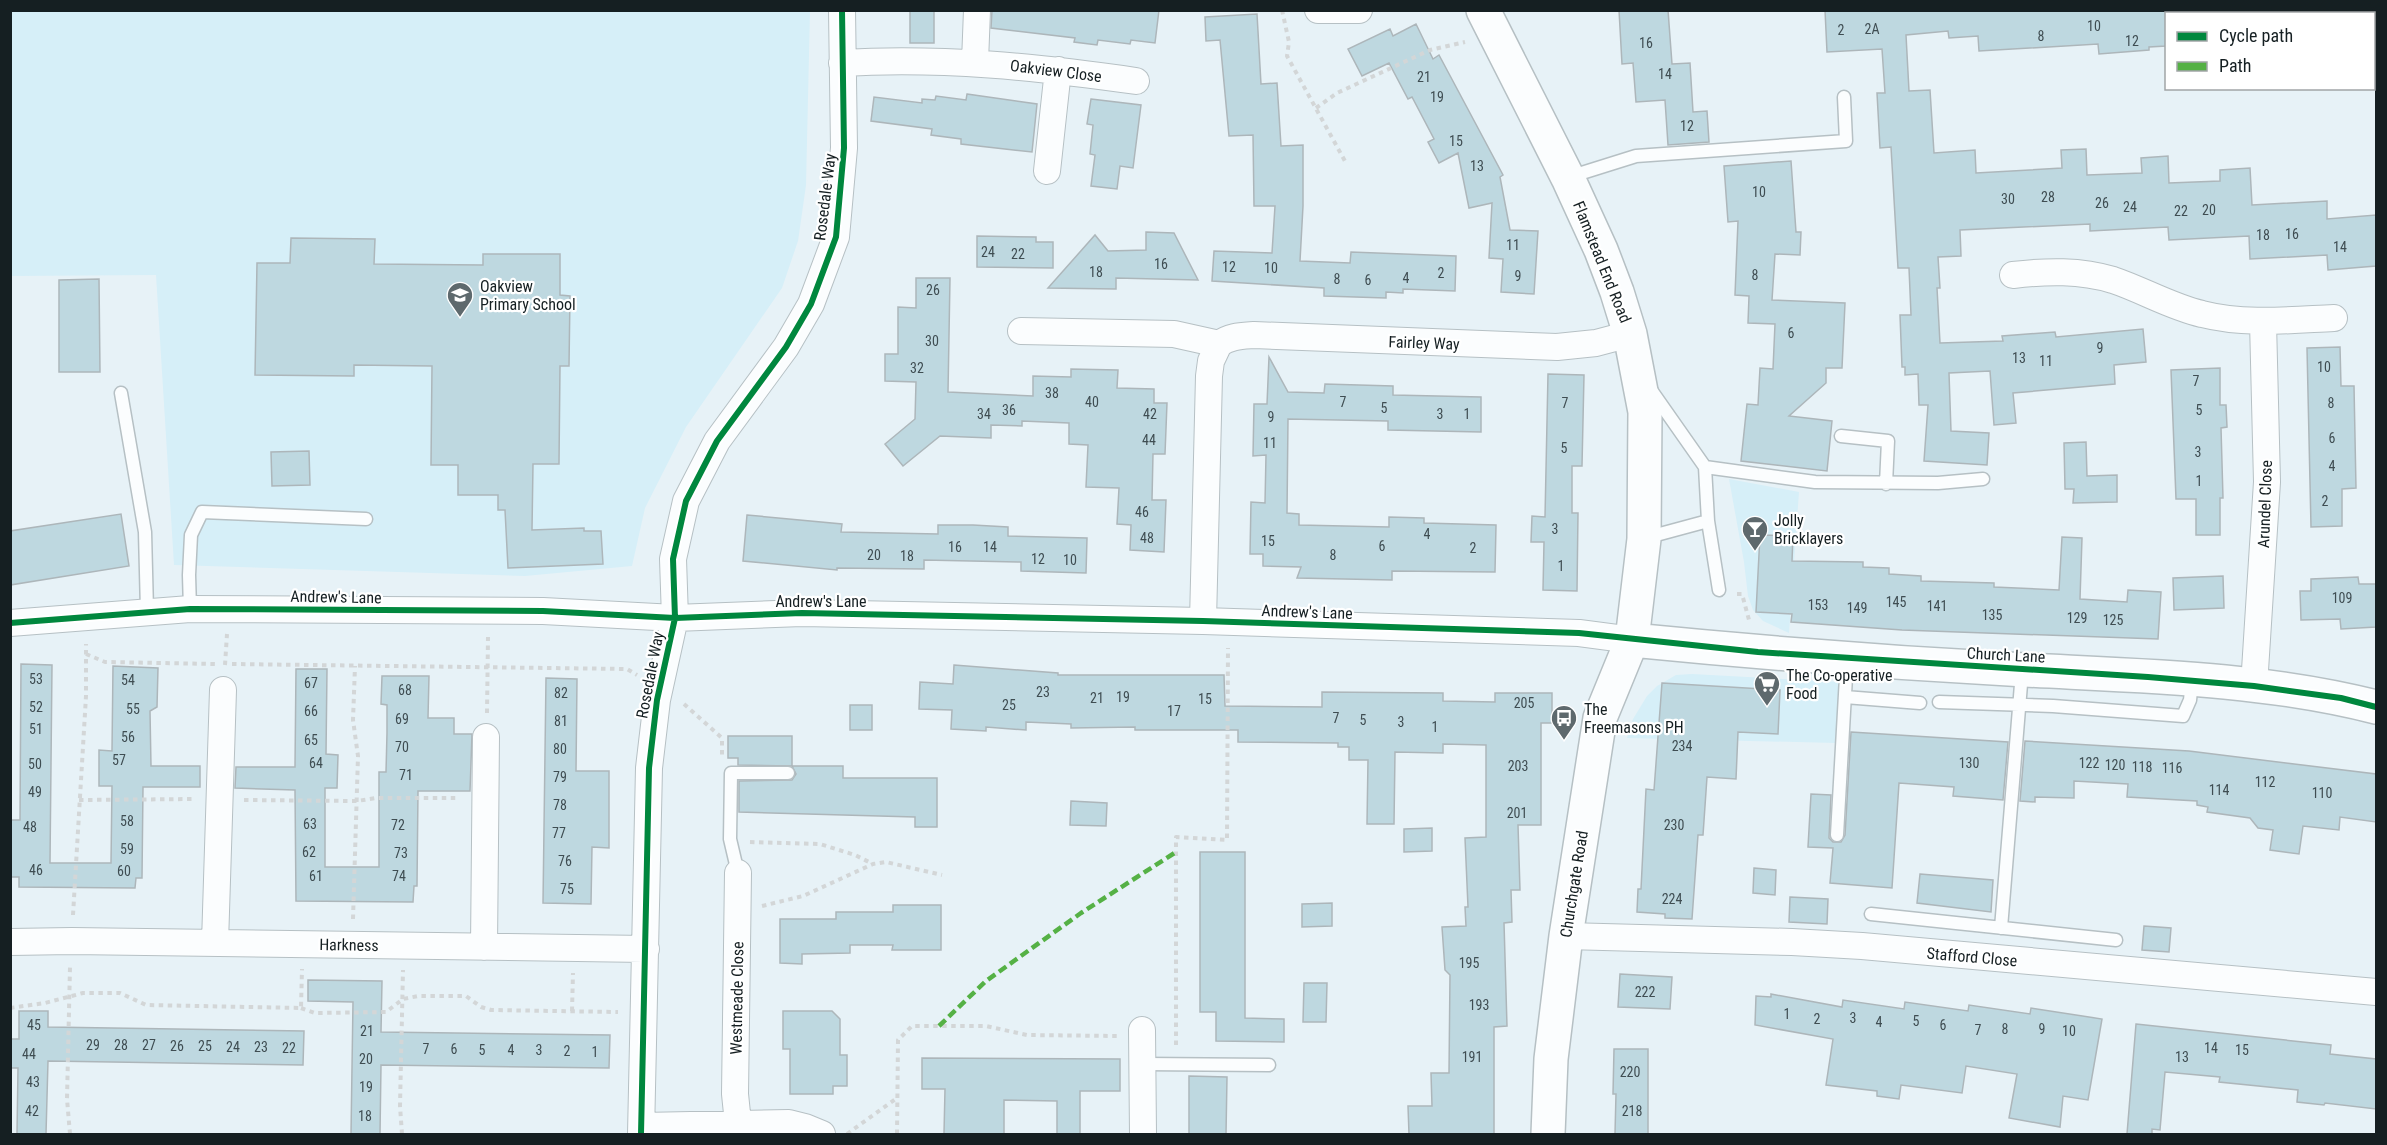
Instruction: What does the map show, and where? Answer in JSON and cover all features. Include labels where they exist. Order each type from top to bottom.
[{"type":"main road","name":"Flamstead End Road","points":[[1489,21],[1568,178],[1601,250],[1630,334],[1645,412],[1644,538],[1632,640]]},
{"type":"main road","name":"Church Lane","points":[[1632,640],[1847,659],[2192,680],[2341,698],[2376,707]]},
{"type":"main road","name":"Churchgate Road","points":[[1548,1134],[1551,1059],[1566,936],[1600,718],[1632,640]]},
{"type":"street","name":"Rosedale Way","points":[[641,1130],[649,768],[660,689],[675,618],[673,560],[686,501],[717,441],[786,347],[811,304],[836,237],[844,148],[842,10]]},
{"type":"street","points":[[975,62],[977,10]]},
{"type":"street","points":[[1318,10],[1359,10]]},
{"type":"street","name":"Oakview Close","points":[[842,63],[885,60],[975,62],[1136,81]]},
{"type":"street","points":[[1047,171],[1058,70]]},
{"type":"street","points":[[2013,275],[2046,271],[2090,275],[2112,280],[2203,315],[2263,322],[2334,318]]},
{"type":"street","name":"Arundel Close","points":[[2254,686],[2267,482],[2263,322]]},
{"type":"street","name":"Fairley Way","points":[[1021,331],[1174,334],[1219,344],[1237,336],[1254,335],[1557,347],[1596,343],[1630,334]]},
{"type":"street","points":[[1203,621],[1209,376],[1211,361],[1219,344]]},
{"type":"street","name":"Andrew's Lane","points":[[10,623],[190,609],[599,613],[675,618],[802,613],[1203,621],[1579,633],[1632,640]]},
{"type":"street","points":[[214,943],[223,690]]},
{"type":"street","points":[[484,947],[486,737]]},
{"type":"street","name":"Westmeade Close","points":[[738,873],[735,1094],[738,1124]]},
{"type":"street","name":"Stafford Close","points":[[1566,936],[1862,946],[2376,992]]},
{"type":"street","name":"Harkness","points":[[10,942],[646,949]]},
{"type":"street","points":[[1142,1033],[1143,1134]]},
{"type":"street","points":[[641,1130],[789,1123],[805,1126],[822,1134]]},
{"type":"lane","points":[[1568,178],[1636,156],[1846,141],[1844,97]]},
{"type":"lane","points":[[1637,369],[1705,467],[1708,521],[1719,590]]},
{"type":"lane","points":[[121,393],[145,532],[147,611]]},
{"type":"lane","points":[[1841,436],[1888,441],[1886,484]]},
{"type":"lane","points":[[1705,467],[1815,482],[1886,484],[1983,479]]},
{"type":"lane","points":[[190,609],[191,535],[202,512],[366,519]]},
{"type":"lane","points":[[1644,538],[1708,521]]},
{"type":"lane","points":[[1837,835],[1847,659]]},
{"type":"lane","points":[[2001,928],[2022,670]]},
{"type":"lane","points":[[1939,702],[2054,706],[2183,716],[2190,700],[2192,680]]},
{"type":"lane","points":[[1845,697],[1920,703]]},
{"type":"lane","points":[[738,873],[730,839],[731,773],[788,773]]},
{"type":"lane","points":[[1871,914],[2116,940]]},
{"type":"lane","points":[[1143,1064],[1269,1065]]},
{"type":"path","points":[[1282,10],[1288,42],[1287,56],[1346,163]]},
{"type":"path","points":[[1316,108],[1337,93],[1430,50],[1454,46],[1489,21]]},
{"type":"path","points":[[1719,590],[1742,594],[1758,652]]},
{"type":"path","points":[[223,690],[229,609]]},
{"type":"path","points":[[486,737],[489,612]]},
{"type":"path","points":[[70,1134],[67,1099],[69,997],[86,696],[86,618]]},
{"type":"path","points":[[1176,1064],[1176,837],[1227,840],[1228,623]]},
{"type":"path","points":[[86,654],[105,662],[627,669],[660,689]]},
{"type":"path","points":[[353,945],[358,756],[353,720],[355,666]]},
{"type":"path","points":[[79,800],[357,801],[376,798],[485,797]]},
{"type":"path","points":[[738,910],[787,902],[873,864],[886,862],[942,875]]},
{"type":"path","points":[[301,1008],[303,944]]},
{"type":"path","points":[[402,1134],[400,1106],[403,946]]},
{"type":"path","points":[[572,1011],[573,948]]},
{"type":"path","points":[[10,1008],[25,1007],[83,993],[120,993],[146,1005],[301,1008],[315,1013],[386,1012],[403,999],[418,996],[466,996],[481,1007],[491,1010],[644,1012]]},
{"type":"path","points":[[897,1134],[898,1040],[912,1026],[986,1026],[1027,1035],[1142,1033]]},
{"type":"path","points":[[847,1134],[897,1098]]},
{"type":"shaded area","name":"Oakview Primary School","points":[[10,11],[810,11],[806,185],[798,241],[782,288],[686,427],[645,508],[632,566],[525,576],[174,565],[156,275],[11,276]]},
{"type":"shaded area","points":[[1729,479],[1799,492],[1789,633],[1763,621],[1753,610],[1748,596]]},
{"type":"shaded area","points":[[1676,675],[1840,682],[1836,743],[1627,738],[1633,719],[1647,696],[1657,686]]},
{"type":"building","points":[[910,10],[934,10],[934,43],[910,43]]},
{"type":"building","points":[[992,10],[1159,10],[1155,43],[1131,40],[1130,44],[1098,40],[1097,45],[1074,42],[1075,38],[991,28]]},
{"type":"building","points":[[1619,10],[1668,10],[1672,64],[1690,63],[1693,112],[1707,111],[1709,142],[1668,145],[1665,100],[1636,102],[1633,63],[1622,64]]},
{"type":"building","points":[[1825,10],[2166,10],[2165,46],[2149,47],[2149,50],[2099,54],[2098,44],[1979,51],[1978,36],[1949,38],[1948,31],[1906,35],[1909,91],[1930,90],[1934,153],[1975,150],[1976,173],[2062,168],[2061,150],[2086,149],[2087,175],[2142,173],[2141,158],[2168,156],[2169,183],[2220,181],[2220,170],[2250,168],[2252,205],[2327,201],[2327,219],[2376,215],[2376,266],[2328,270],[2327,255],[2250,259],[2249,236],[2169,240],[2168,227],[2090,231],[2090,224],[1960,230],[1961,256],[1938,257],[1940,343],[2003,341],[2002,336],[2055,332],[2056,337],[2143,329],[2146,362],[2114,365],[2115,384],[2013,393],[2016,423],[1994,425],[1990,371],[1949,373],[1951,431],[1989,433],[1987,465],[1924,461],[1928,405],[1919,405],[1918,374],[1905,375],[1905,367],[1902,367],[1900,315],[1911,315],[1909,268],[1898,268],[1891,147],[1880,148],[1877,93],[1885,93],[1882,49],[1827,52]]},
{"type":"building","points":[[1257,14],[1261,84],[1277,83],[1281,146],[1303,145],[1300,261],[1350,263],[1351,252],[1456,256],[1455,291],[1403,289],[1403,293],[1386,292],[1386,298],[1324,296],[1324,288],[1212,281],[1214,251],[1272,253],[1275,206],[1254,206],[1253,135],[1229,136],[1220,40],[1206,41],[1205,17]]},
{"type":"building","points":[[1416,24],[1433,59],[1439,55],[1503,175],[1500,177],[1510,230],[1538,231],[1534,294],[1501,292],[1503,259],[1489,258],[1492,203],[1469,208],[1458,153],[1439,163],[1428,142],[1434,139],[1412,97],[1408,99],[1389,63],[1362,76],[1348,49],[1390,29],[1393,36]]},
{"type":"building","points":[[967,94],[1037,104],[1032,152],[961,144],[961,139],[931,135],[932,129],[871,121],[874,97],[922,103],[922,99],[935,100],[936,96],[966,100]]},
{"type":"building","points":[[1091,99],[1141,105],[1133,168],[1120,166],[1117,189],[1091,186],[1095,155],[1090,154],[1093,125],[1087,124]]},
{"type":"building","points":[[1791,161],[1796,232],[1801,232],[1800,255],[1775,254],[1772,300],[1845,303],[1842,368],[1826,368],[1826,383],[1789,416],[1832,421],[1827,471],[1741,461],[1747,404],[1758,405],[1760,368],[1773,369],[1775,324],[1748,323],[1749,296],[1735,295],[1738,221],[1728,222],[1724,166]]},
{"type":"building","points":[[1146,232],[1174,233],[1198,280],[1116,278],[1116,289],[1048,288],[1095,235],[1108,251],[1146,250]]},
{"type":"building","points":[[977,236],[1036,237],[1036,242],[1053,242],[1053,268],[977,267]]},
{"type":"building","points":[[291,238],[375,239],[374,264],[483,265],[483,254],[560,254],[560,295],[570,296],[569,366],[560,366],[559,464],[533,464],[532,530],[584,528],[584,531],[601,531],[603,564],[508,568],[505,510],[498,510],[498,495],[458,495],[458,465],[431,465],[432,366],[354,365],[354,376],[255,375],[257,263],[290,263]]},
{"type":"building","points":[[916,278],[950,278],[948,392],[1033,396],[1033,376],[1071,377],[1071,369],[1118,370],[1117,388],[1154,389],[1154,403],[1167,403],[1165,454],[1153,454],[1152,500],[1166,500],[1164,552],[1130,550],[1131,525],[1117,524],[1119,488],[1086,487],[1088,445],[1069,444],[1069,423],[1022,421],[1022,426],[991,425],[991,438],[940,436],[903,466],[885,444],[915,419],[916,382],[885,381],[885,354],[898,354],[898,307],[916,308]]},
{"type":"building","points":[[99,279],[100,372],[59,372],[59,280]]},
{"type":"building","points":[[2340,347],[2341,386],[2354,386],[2356,488],[2342,489],[2342,526],[2311,527],[2307,348]]},
{"type":"building","points":[[1269,357],[1288,392],[1324,393],[1325,384],[1393,386],[1393,395],[1481,397],[1481,432],[1388,430],[1388,421],[1288,419],[1287,513],[1299,514],[1299,525],[1389,527],[1389,517],[1424,518],[1424,523],[1496,525],[1495,572],[1392,571],[1392,580],[1297,578],[1301,567],[1263,566],[1263,554],[1250,554],[1251,502],[1265,503],[1266,455],[1253,456],[1254,404],[1267,404]]},
{"type":"building","points":[[2220,368],[2220,405],[2226,405],[2227,427],[2221,428],[2223,498],[2220,498],[2220,535],[2196,535],[2196,499],[2176,499],[2171,370]]},
{"type":"building","points":[[1548,374],[1584,375],[1582,466],[1572,466],[1572,513],[1578,513],[1577,591],[1543,590],[1544,542],[1531,542],[1532,516],[1545,517]]},
{"type":"building","points":[[2086,442],[2087,476],[2117,475],[2117,502],[2073,503],[2074,489],[2065,489],[2064,443]]},
{"type":"building","points":[[309,451],[310,485],[272,486],[271,452]]},
{"type":"building","points":[[121,514],[129,566],[10,585],[10,531]]},
{"type":"building","points":[[747,515],[842,524],[841,532],[938,534],[938,525],[973,525],[1008,527],[1008,536],[1087,538],[1086,573],[1021,571],[1021,562],[924,560],[924,569],[837,568],[837,570],[743,561]]},
{"type":"building","points":[[1760,535],[1793,536],[1792,561],[1863,562],[1863,567],[1889,568],[1889,574],[1921,576],[1921,581],[1994,583],[1994,587],[2059,590],[2062,537],[2082,538],[2080,599],[2127,602],[2128,590],[2161,592],[2158,639],[1902,630],[1791,622],[1792,614],[1756,612]]},
{"type":"building","points":[[2223,576],[2224,608],[2174,610],[2173,578]]},
{"type":"building","points":[[2358,577],[2359,584],[2376,584],[2376,627],[2341,629],[2340,619],[2301,620],[2300,591],[2311,591],[2311,579]]},
{"type":"building","points":[[21,664],[52,665],[50,863],[111,863],[112,786],[99,786],[99,750],[112,751],[113,666],[158,668],[157,707],[150,711],[151,766],[200,766],[200,787],[143,787],[142,878],[136,878],[135,888],[19,887],[19,877],[10,877],[10,820],[20,820]]},
{"type":"building","points":[[954,665],[1058,673],[1058,675],[1224,675],[1225,706],[1322,707],[1322,692],[1443,693],[1443,701],[1495,702],[1495,693],[1552,693],[1552,723],[1541,723],[1541,825],[1518,825],[1520,890],[1511,890],[1512,922],[1504,923],[1507,1026],[1494,1027],[1494,1134],[1409,1134],[1408,1106],[1432,1106],[1431,1073],[1449,1073],[1450,975],[1445,970],[1442,927],[1466,926],[1465,907],[1468,907],[1465,838],[1486,837],[1486,745],[1443,744],[1443,753],[1395,752],[1394,824],[1367,824],[1368,760],[1349,760],[1349,747],[1338,747],[1338,743],[1238,742],[1238,730],[1071,728],[1071,724],[1026,722],[1026,730],[986,727],[986,731],[951,729],[952,710],[919,709],[920,682],[953,684]]},
{"type":"building","points":[[296,669],[327,669],[326,754],[338,755],[337,788],[325,788],[325,867],[379,867],[379,772],[386,772],[387,733],[387,705],[381,704],[382,676],[429,676],[428,718],[454,718],[454,734],[472,734],[470,791],[418,791],[417,886],[414,886],[413,902],[296,901],[295,790],[235,788],[236,767],[295,767]]},
{"type":"building","points":[[546,678],[577,679],[576,771],[609,771],[609,848],[592,847],[591,904],[543,903]]},
{"type":"building","points":[[1662,683],[1780,690],[1778,734],[1738,732],[1736,779],[1707,777],[1703,835],[1698,835],[1692,919],[1665,918],[1665,914],[1637,912],[1638,889],[1641,889],[1646,789],[1654,790]]},
{"type":"building","points":[[850,705],[872,705],[872,730],[850,730]]},
{"type":"building","points":[[1851,732],[2008,742],[2003,800],[1953,796],[1954,787],[1899,783],[1892,888],[1830,883],[1833,848],[1808,847],[1811,794],[1831,795],[1829,838],[1833,842],[1841,842],[1845,835]]},
{"type":"building","points":[[728,736],[792,736],[792,766],[738,765],[738,758],[728,758]]},
{"type":"building","points":[[2025,741],[2189,751],[2376,774],[2376,822],[2340,817],[2339,830],[2303,826],[2299,854],[2270,850],[2273,830],[2258,828],[2250,818],[2207,812],[2208,807],[2197,805],[2197,801],[2127,797],[2128,784],[2074,781],[2074,798],[2035,797],[2035,802],[2020,801]]},
{"type":"building","points":[[792,766],[843,766],[843,778],[937,778],[937,827],[915,827],[915,817],[739,812],[739,781],[792,780],[796,774]]},
{"type":"building","points":[[1071,801],[1107,803],[1106,826],[1070,825]]},
{"type":"building","points":[[1432,828],[1432,851],[1404,852],[1404,829]]},
{"type":"building","points":[[1200,852],[1245,852],[1245,1018],[1284,1019],[1284,1042],[1216,1041],[1216,1012],[1200,1012]]},
{"type":"building","points":[[1754,868],[1776,870],[1775,895],[1753,893]]},
{"type":"building","points":[[1920,874],[1993,880],[1991,912],[1917,903]]},
{"type":"building","points":[[1790,897],[1828,899],[1827,924],[1789,922]]},
{"type":"building","points":[[1332,903],[1332,926],[1302,927],[1302,904]]},
{"type":"building","points":[[893,905],[941,905],[941,950],[892,950],[893,945],[850,945],[850,953],[802,954],[802,964],[780,963],[780,919],[836,919],[836,912],[893,912]]},
{"type":"building","points":[[2144,926],[2171,928],[2169,952],[2142,950]]},
{"type":"building","points":[[1620,974],[1672,977],[1670,1009],[1618,1007]]},
{"type":"building","points":[[308,980],[382,981],[381,1032],[610,1035],[609,1068],[381,1065],[380,1134],[351,1134],[353,1002],[308,1001]]},
{"type":"building","points":[[1304,983],[1327,983],[1326,1022],[1303,1022]]},
{"type":"building","points":[[1771,994],[1842,1007],[1843,1000],[1904,1009],[1905,1002],[1968,1011],[1969,1005],[2030,1014],[2031,1008],[2102,1019],[2088,1100],[2063,1096],[2060,1127],[2009,1118],[2017,1074],[1966,1066],[1962,1093],[1901,1085],[1899,1099],[1877,1096],[1877,1091],[1826,1085],[1833,1039],[1755,1025],[1756,996],[1771,997]]},
{"type":"building","points":[[19,1011],[48,1011],[48,1027],[304,1031],[303,1065],[48,1061],[46,1134],[17,1134],[18,1068],[10,1068],[10,1039],[19,1039]]},
{"type":"building","points":[[783,1011],[832,1011],[840,1019],[840,1055],[847,1055],[847,1086],[833,1086],[833,1094],[790,1094],[790,1049],[783,1049]]},
{"type":"building","points":[[2136,1024],[2331,1045],[2330,1054],[2376,1059],[2376,1109],[2297,1102],[2298,1090],[2219,1082],[2220,1077],[2165,1072],[2160,1130],[2152,1129],[2152,1134],[2127,1134]]},
{"type":"building","points":[[1614,1049],[1648,1049],[1648,1134],[1615,1134]]},
{"type":"building","points":[[922,1058],[1120,1059],[1120,1091],[1080,1091],[1080,1134],[1057,1134],[1057,1101],[1004,1100],[1004,1134],[944,1134],[945,1089],[922,1089]]},
{"type":"building","points":[[1189,1076],[1227,1077],[1226,1134],[1189,1134]]},
{"type":"marked path","points":[[939,1026],[986,981],[1081,913],[1176,852]]},
{"type":"cycle path","points":[[641,1134],[649,768],[657,700],[675,618],[673,559],[686,501],[717,441],[786,347],[811,304],[836,237],[844,148],[842,10]]},
{"type":"cycle path","points":[[10,623],[190,609],[543,611],[675,618],[802,613],[1203,621],[1579,633],[1758,652],[2254,686],[2341,698],[2376,707]]},
{"type":"place","name":"Oakview Primary School","points":[[460,318]]},
{"type":"place","name":"Jolly Bricklayers","points":[[1755,552]]},
{"type":"place","name":"The Co-operative Food","points":[[1767,707]]},
{"type":"place","name":"The Freemasons PH","points":[[1564,741]]}]
